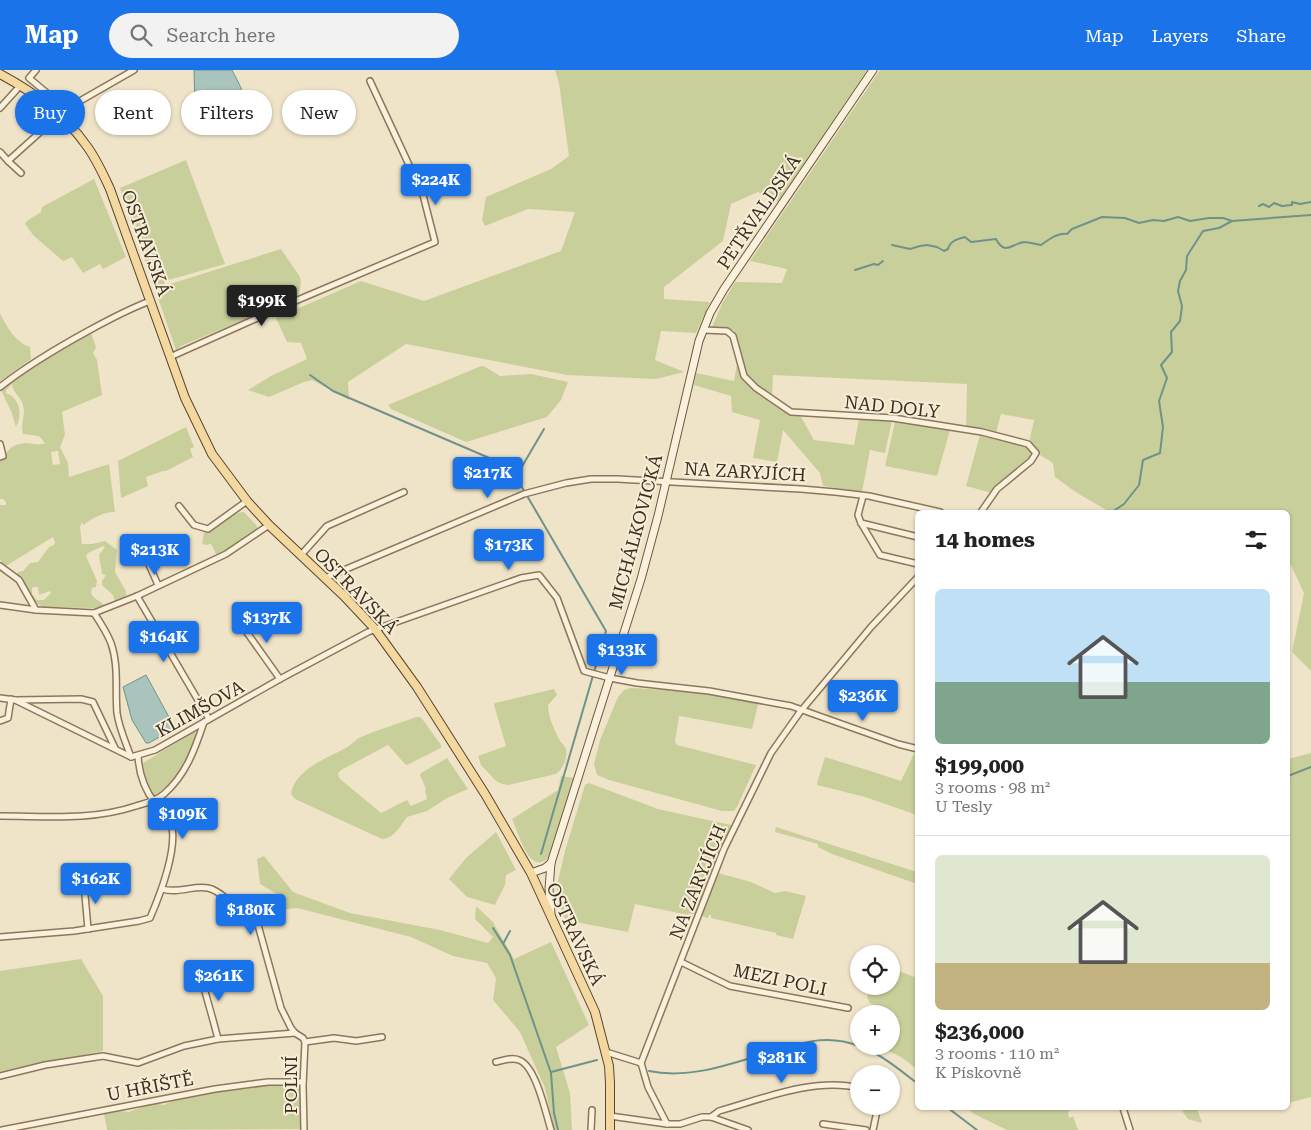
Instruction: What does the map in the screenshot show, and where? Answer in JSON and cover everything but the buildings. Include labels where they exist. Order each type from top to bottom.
[{"type":"main road","name":"OSTRAVSKÁ","points":[[0,74],[25,90]]},
{"type":"main road","name":"OSTRAVSKÁ","points":[[78,135],[86,145],[110,189],[185,398],[202,435],[224,472],[269,525],[375,629],[417,687],[485,794],[533,877],[595,1012],[606,1052],[610,1083],[610,1130]]},
{"type":"street","points":[[36,70],[29,78],[43,90]]},
{"type":"street","points":[[85,98],[134,70]]},
{"type":"street","name":"PETŘVALDSKÁ","points":[[689,380],[703,330],[710,313],[724,289],[873,70]]},
{"type":"street","points":[[170,357],[435,242],[423,195],[370,81]]},
{"type":"street","points":[[0,108],[20,86]]},
{"type":"street","points":[[8,161],[37,135]]},
{"type":"street","points":[[0,152],[21,174]]},
{"type":"street","points":[[0,387],[32,362],[98,325],[150,301]]},
{"type":"street","name":"NAD DOLY","points":[[703,330],[727,332],[733,336],[744,376],[756,388],[791,412],[893,418],[982,432],[1028,444],[1036,453],[1031,461],[997,489],[982,510]]},
{"type":"street","name":"MICHÁLKOVICKÁ","points":[[552,917],[549,896],[551,863],[641,579],[689,380]]},
{"type":"street","points":[[0,444],[3,456],[0,457]]},
{"type":"street","name":"NA ZARYJÍCH","points":[[325,578],[524,494],[555,485],[591,479],[801,488],[862,496],[930,510]]},
{"type":"street","points":[[301,555],[327,526],[404,492]]},
{"type":"street","points":[[862,496],[858,515],[880,555],[915,563]]},
{"type":"street","points":[[179,506],[194,525],[208,529],[247,501]]},
{"type":"street","points":[[861,523],[915,536]]},
{"type":"street","points":[[0,606],[94,613],[137,596],[226,554],[269,525]]},
{"type":"street","points":[[140,544],[158,585]]},
{"type":"street","points":[[0,566],[24,586],[36,610]]},
{"type":"street","name":"KLIMŠOVA","points":[[131,757],[155,750],[280,679],[375,629],[521,578],[539,575],[557,598],[584,671],[610,678]]},
{"type":"street","name":"NA ZARYJÍCH","points":[[641,1063],[724,848],[771,753],[803,710],[871,627],[915,580]]},
{"type":"street","points":[[0,816],[84,817],[124,810],[154,801],[164,794],[184,772],[207,720],[137,596]]},
{"type":"street","points":[[94,613],[110,641],[114,653],[117,682],[117,713],[131,757]]},
{"type":"street","points":[[238,620],[280,679]]},
{"type":"street","points":[[610,678],[743,696],[803,710],[915,748]]},
{"type":"street","points":[[0,698],[13,700],[81,699],[93,702],[115,748]]},
{"type":"street","points":[[13,700],[131,757]]},
{"type":"street","points":[[0,722],[8,718],[13,700]]},
{"type":"street","points":[[0,937],[74,931],[150,918],[162,889],[174,839],[170,820],[154,801],[144,784],[139,769],[138,756]]},
{"type":"street","points":[[533,877],[551,863]]},
{"type":"street","points":[[533,877],[541,880],[550,876]]},
{"type":"street","points":[[84,884],[88,929]]},
{"type":"street","name":"POLNÍ","points":[[162,889],[172,892],[207,887],[240,909],[248,910],[255,914],[281,1008],[294,1033],[300,1035],[305,1042],[303,1082],[304,1130]]},
{"type":"street","name":"MEZI POLI","points":[[681,962],[730,986],[848,1008]]},
{"type":"street","points":[[199,969],[218,1039]]},
{"type":"street","name":"U HŘIŠTĚ","points":[[0,1076],[103,1056],[138,1062],[184,1046],[218,1039],[294,1033]]},
{"type":"street","points":[[305,1042],[334,1038],[356,1041],[382,1037]]},
{"type":"street","points":[[606,1052],[641,1063],[648,1087],[667,1124]]},
{"type":"street","points":[[496,1062],[512,1058],[521,1060],[530,1068],[540,1092],[551,1130]]},
{"type":"street","name":"U HŘIŠTĚ","points":[[1,1130],[215,1089],[268,1082],[303,1082]]},
{"type":"street","points":[[711,1117],[719,1112],[808,1087],[842,1084],[850,1086]]},
{"type":"street","points":[[591,1130],[592,1110]]},
{"type":"street","points":[[1124,1110],[1130,1130]]},
{"type":"street","points":[[873,1130],[878,1115]]},
{"type":"street","points":[[610,1116],[667,1124],[680,1124],[702,1117],[711,1117],[748,1130]]},
{"type":"street","points":[[823,1124],[866,1130]]},
{"type":"green space","points":[[555,70],[867,70],[778,202],[758,192],[731,204],[723,241],[664,287],[664,299],[710,302],[696,333],[661,331],[655,360],[684,372],[656,379],[567,375],[406,344],[348,382],[349,400],[312,380],[269,397],[248,390],[271,376],[307,359],[301,343],[287,342],[276,318],[361,281],[424,301],[561,251],[575,212],[528,209],[485,226],[482,220],[486,197],[551,169],[569,156],[559,83]]},
{"type":"green space","points":[[880,70],[1311,70],[1311,671],[1292,652],[1304,593],[1290,563],[1290,510],[1107,510],[1077,493],[1055,477],[1053,463],[1040,455],[1029,443],[1034,420],[1001,414],[996,433],[966,427],[967,384],[773,375],[772,397],[749,378],[741,361],[734,330],[712,327],[722,304],[735,282],[782,283],[787,269],[750,261]]},
{"type":"green space","points":[[186,160],[225,264],[165,281],[164,286],[281,249],[300,277],[301,285],[296,298],[181,346],[176,350],[120,188]]},
{"type":"green space","points":[[94,179],[126,257],[103,269],[100,264],[83,273],[72,257],[63,261],[34,236],[25,224],[41,212],[42,207]]},
{"type":"green space","points":[[0,313],[16,338],[30,347],[31,359],[0,381]]},
{"type":"green space","points":[[91,333],[96,347],[93,353],[97,360],[102,395],[62,412],[65,435],[60,447],[68,463],[69,477],[109,464],[115,512],[98,516],[83,525],[82,522],[80,527],[82,544],[105,541],[117,550],[115,572],[126,591],[126,596],[115,602],[113,595],[102,585],[106,575],[102,574],[99,555],[105,547],[103,546],[88,553],[86,556],[97,581],[96,587],[92,588],[91,593],[105,606],[95,608],[44,607],[39,605],[16,576],[18,572],[23,571],[30,563],[38,562],[49,547],[54,545],[53,537],[6,566],[3,565],[0,559],[0,505],[6,505],[6,502],[0,499],[0,459],[15,445],[45,443],[39,436],[23,434],[23,405],[12,384],[6,390],[6,393],[11,395],[19,407],[20,412],[16,427],[1,390],[21,372],[30,369],[30,366],[69,343]],"holes":[[[58,451],[60,464],[53,465],[51,452]],[[38,587],[39,595],[50,591],[51,593],[44,600],[37,600],[32,594],[32,588]]]},
{"type":"green space","points":[[737,364],[741,376],[747,384],[761,396],[777,407],[801,417],[814,440],[854,445],[859,419],[892,421],[885,453],[870,450],[862,492],[823,486],[820,473],[783,430],[777,462],[753,458],[760,420],[732,412],[731,396],[694,385],[696,373],[734,381]]},
{"type":"green space","points":[[481,366],[500,376],[531,374],[568,382],[561,400],[547,417],[466,442],[391,409],[388,405]]},
{"type":"green space","points":[[895,422],[950,430],[937,476],[885,466]]},
{"type":"green space","points":[[186,427],[194,447],[190,449],[193,457],[166,471],[146,477],[148,486],[121,498],[118,461]]},
{"type":"green space","points":[[980,435],[1027,446],[1031,451],[1030,458],[992,493],[966,486]]},
{"type":"green space","points":[[244,512],[257,526],[258,531],[226,552],[216,554],[211,544],[205,545],[202,543],[204,532],[210,531],[233,515]]},
{"type":"green space","points":[[631,688],[685,691],[759,701],[752,729],[679,716],[675,742],[677,745],[756,765],[734,811],[722,811],[597,775],[594,764],[600,740],[618,697],[624,690]]},
{"type":"green space","points":[[554,689],[557,695],[548,705],[548,709],[555,731],[566,749],[566,760],[563,766],[556,774],[508,785],[496,781],[481,765],[478,756],[506,746],[495,703]]},
{"type":"green space","points":[[420,717],[423,720],[441,745],[441,748],[407,765],[388,745],[341,770],[338,773],[339,778],[381,813],[407,800],[411,806],[427,799],[426,789],[420,775],[447,758],[468,789],[447,798],[427,811],[407,817],[394,834],[382,839],[295,799],[291,794],[299,777],[314,765],[349,746],[361,737]]},
{"type":"green space","points":[[194,732],[198,733],[191,751],[176,776],[154,796],[146,783],[143,763]]},
{"type":"green space","points":[[1311,753],[1311,1097],[1290,1102],[1290,758]]},
{"type":"green space","points":[[915,754],[915,814],[865,797],[817,785],[825,757],[901,781]]},
{"type":"green space","points":[[561,776],[574,778],[550,855],[543,861],[537,862],[526,852],[512,819],[558,790]]},
{"type":"green space","points":[[589,783],[658,809],[731,825],[697,913],[688,915],[635,904],[628,932],[565,920],[557,898],[557,885],[585,785]]},
{"type":"green space","points":[[776,827],[915,871],[915,883],[832,854],[818,847],[818,844],[775,832]]},
{"type":"green space","points":[[496,832],[516,870],[506,875],[505,885],[495,905],[467,897],[449,879],[466,858]]},
{"type":"green space","points":[[264,856],[293,892],[350,913],[440,930],[488,943],[493,937],[475,919],[476,906],[493,922],[514,959],[551,942],[589,1025],[556,1047],[570,1093],[572,1130],[554,1130],[545,1088],[520,1032],[493,1000],[496,978],[487,963],[453,956],[411,937],[297,908],[269,911],[278,901],[277,894],[260,884],[257,859]]},
{"type":"green space","points":[[718,873],[751,882],[775,893],[785,891],[806,896],[793,939],[776,935],[776,933],[711,918],[711,915],[708,918],[702,916],[715,876]]},
{"type":"green space","points":[[81,959],[103,996],[103,1051],[0,1074],[0,971]]},
{"type":"green space","points":[[900,971],[915,977],[915,1068],[897,1055],[900,1055],[900,1005],[874,1005],[870,1003],[868,995],[900,995]]},
{"type":"green space","points":[[267,1085],[300,1087],[302,1091],[302,1125],[300,1129],[107,1130],[104,1114],[121,1111],[129,1112],[153,1103],[164,1105],[176,1099]]},
{"type":"green space","points":[[969,1110],[1071,1110],[1068,1112],[1069,1118],[1073,1116],[1078,1130],[1007,1130]]},
{"type":"green space","points":[[1181,1110],[1198,1110],[1202,1123],[1188,1119]]},
{"type":"water","points":[[194,70],[232,70],[241,90],[195,90]]},
{"type":"water","points":[[146,675],[175,728],[149,743],[146,743],[132,720],[123,687]]},
{"type":"waterway","points":[[1259,206],[1263,204],[1269,207],[1274,203],[1282,206],[1292,205],[1292,202],[1300,204],[1311,202]]},
{"type":"waterway","points":[[1115,510],[1124,504],[1139,485],[1143,460],[1160,453],[1163,427],[1159,401],[1167,378],[1161,365],[1172,352],[1171,332],[1180,321],[1182,306],[1178,291],[1180,281],[1186,270],[1187,256],[1203,231],[1219,228],[1232,221],[1311,215]]},
{"type":"waterway","points":[[892,245],[910,249],[927,245],[944,251],[954,241],[965,237],[971,242],[996,239],[1005,248],[1024,242],[1041,245],[1057,235],[1067,234],[1072,229],[1102,217],[1125,218],[1139,223],[1153,220],[1164,221],[1178,217],[1190,221],[1209,218],[1223,218],[1232,221]]},
{"type":"waterway","points":[[855,270],[874,264],[878,265],[883,261]]},
{"type":"waterway","points":[[310,375],[333,391],[494,460],[512,470],[606,631],[541,854]]},
{"type":"waterway","points":[[517,475],[544,429]]},
{"type":"waterway","points":[[1290,775],[1311,767]]},
{"type":"waterway","points":[[493,928],[510,955],[551,1073],[554,1113],[558,1130]]},
{"type":"waterway","points":[[503,944],[510,931]]},
{"type":"waterway","points":[[649,1071],[665,1073],[698,1071],[730,1064],[797,1044],[827,1040],[850,1043]]},
{"type":"waterway","points":[[877,1055],[915,1082]]},
{"type":"waterway","points":[[551,1072],[597,1060]]},
{"type":"waterway","points":[[951,1110],[977,1130]]}]
